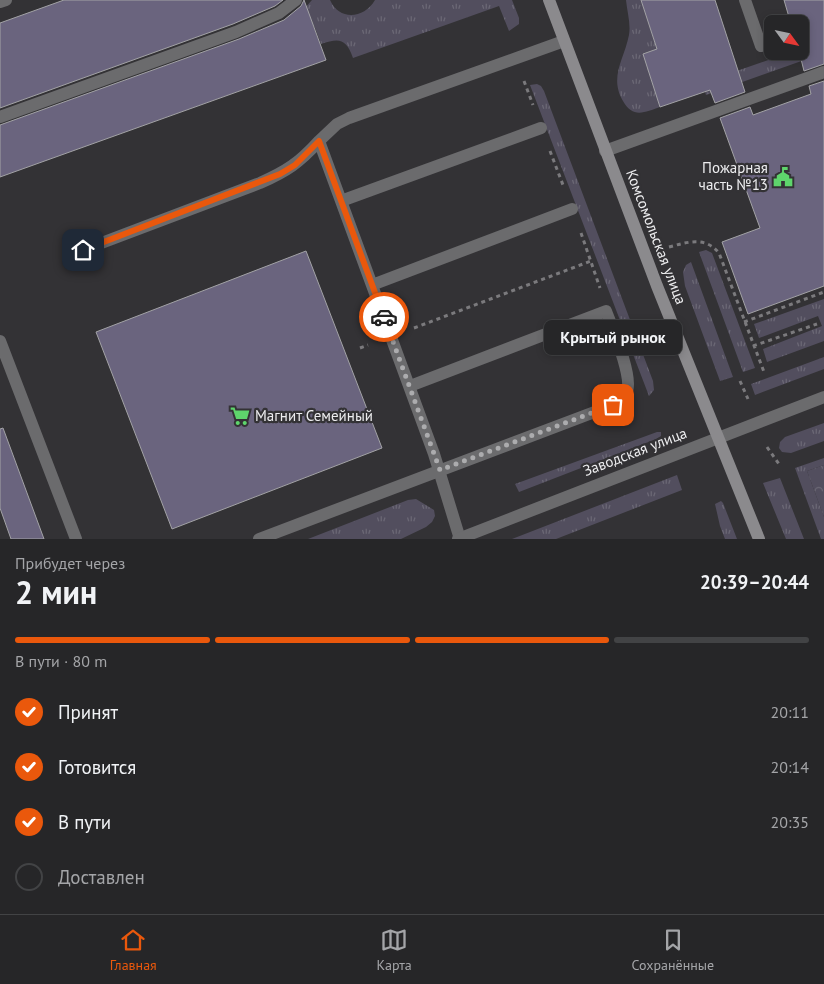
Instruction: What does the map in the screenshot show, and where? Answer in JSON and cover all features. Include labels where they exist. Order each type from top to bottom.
[{"type":"street","points":[[0,2],[6,0]]},
{"type":"street","points":[[0,117],[236,32],[279,12],[296,0]]},
{"type":"street","name":"Комсомольская улица","points":[[549,0],[644,253],[759,539]]},
{"type":"street","points":[[745,0],[761,46]]},
{"type":"street","points":[[83,250],[251,187],[280,174],[295,165],[327,132],[349,118],[564,41]]},
{"type":"street","points":[[605,151],[824,72]]},
{"type":"street","points":[[341,202],[541,128]]},
{"type":"street","points":[[319,141],[440,470],[459,539]]},
{"type":"street","points":[[372,285],[572,209]]},
{"type":"street","points":[[259,539],[613,405],[622,400],[627,393],[629,385],[606,311],[410,386]]},
{"type":"street","points":[[0,341],[76,539]]},
{"type":"street","name":"Заводская улица","points":[[459,539],[824,397]]},
{"type":"path","points":[[644,253],[694,241],[707,243],[714,247],[719,253],[764,372]]},
{"type":"path","points":[[412,329],[591,260]]},
{"type":"path","points":[[744,322],[824,292]]},
{"type":"path","points":[[753,346],[817,324]]},
{"type":"green space","points":[[312,0],[330,0],[339,12],[352,15],[365,11],[375,0],[512,0],[519,18],[519,24],[509,31],[499,6],[353,58],[348,47],[341,41],[321,44],[315,28],[304,9]]},
{"type":"green space","points":[[626,0],[641,0],[657,49],[644,54],[660,107],[640,113],[627,107],[617,84],[617,76],[629,35]]},
{"type":"green space","points":[[824,53],[809,58],[809,54]]},
{"type":"green space","points":[[768,60],[804,60],[706,95],[702,83]]},
{"type":"green space","points":[[537,84],[544,91],[653,381],[654,390],[649,396],[530,85]]},
{"type":"green space","points":[[706,250],[712,253],[755,368],[743,372],[699,252]]},
{"type":"green space","points":[[691,262],[733,377],[720,381],[685,286],[683,272],[686,265]]},
{"type":"green space","points":[[824,299],[824,341],[767,362],[763,349],[822,326],[818,316],[759,338],[754,324]]},
{"type":"green space","points":[[824,357],[824,369],[755,395],[751,384]]},
{"type":"green space","points":[[824,423],[824,441],[791,453],[782,452],[779,448],[780,442],[785,437]]},
{"type":"green space","points":[[661,432],[661,436],[656,439],[519,492],[515,484]]},
{"type":"green space","points":[[824,458],[824,465],[807,471],[824,517],[824,539],[821,539],[795,468]]},
{"type":"green space","points":[[824,465],[824,517],[807,471]]},
{"type":"green space","points":[[677,475],[682,490],[556,539],[512,539]]},
{"type":"green space","points":[[780,478],[804,539],[786,539],[763,483]]},
{"type":"green space","points":[[416,499],[434,510],[435,516],[426,527],[401,539],[308,539],[408,500]]},
{"type":"green space","points":[[721,501],[737,539],[725,539],[715,504]]},
{"type":"building","points":[[64,0],[283,0],[275,6],[233,24],[0,108],[0,23]]},
{"type":"building","points":[[304,0],[326,60],[0,177],[0,125],[239,39],[284,20],[301,6]]},
{"type":"building","points":[[641,0],[715,0],[745,92],[715,103],[710,90],[660,107],[643,54],[657,49]]},
{"type":"building","points":[[784,0],[824,0],[824,64],[804,71],[801,60],[809,60],[809,15],[788,15]]},
{"type":"building","name":"Пожарная часть №13","points":[[824,81],[824,286],[748,314],[722,242],[760,228],[720,118],[750,107],[753,115],[811,94],[809,86]]},
{"type":"building","name":"Магнит Семейный","points":[[306,251],[382,448],[172,529],[96,332]]},
{"type":"building","points":[[3,428],[44,539],[11,539],[0,508],[0,429]]},
{"type":"way so far","points":[[384,317],[440,470],[613,405]]},
{"type":"place","name":"Пожарная часть №13","points":[[783,177]]},
{"type":"place","name":"Крытый рынок","points":[[613,405]]},
{"type":"place","name":"Магнит Семейный","points":[[240,416]]},
{"type":"route","points":[[83,250],[280,174],[295,165],[319,141],[384,317]]}]
